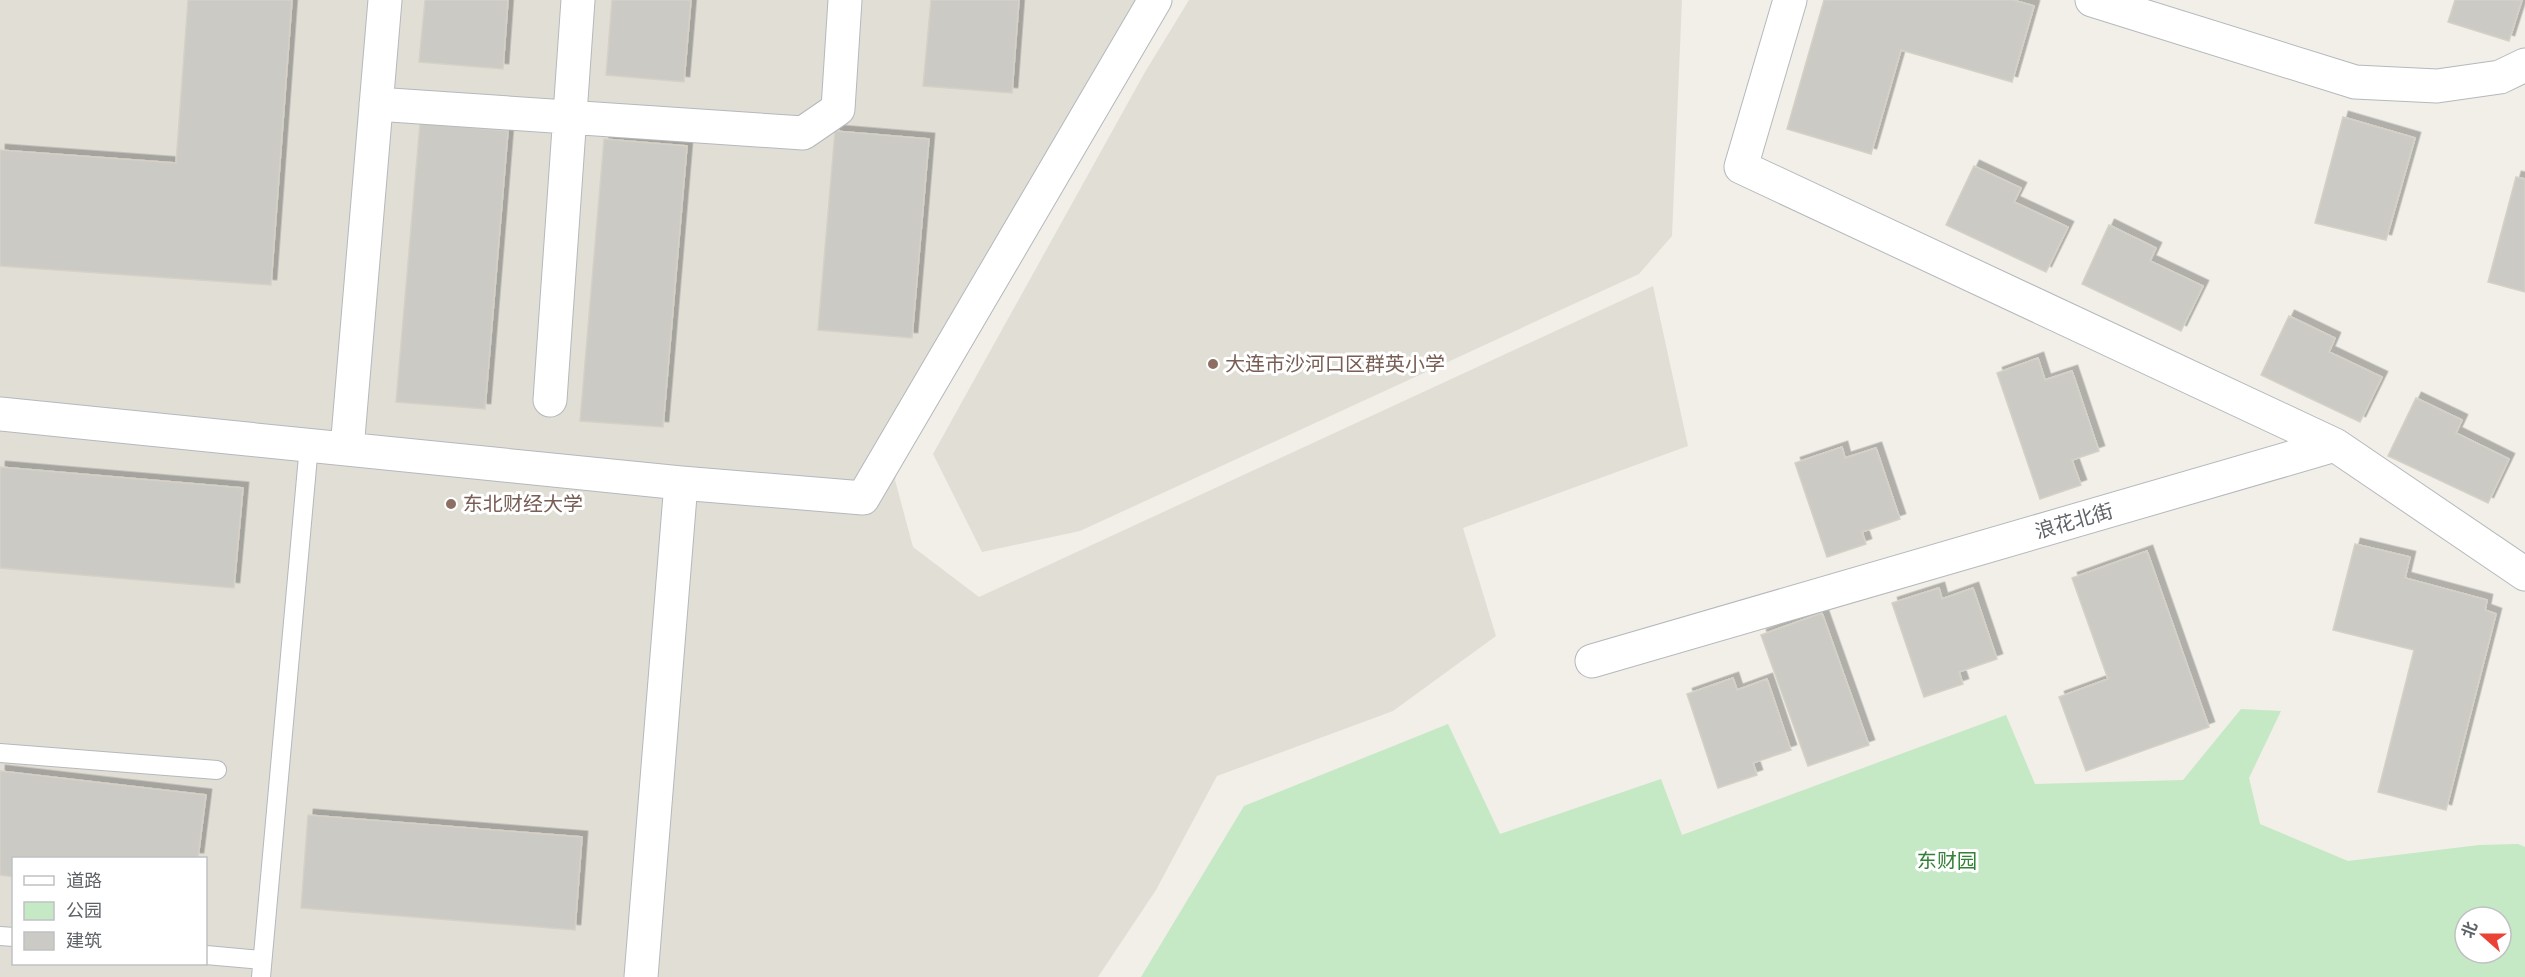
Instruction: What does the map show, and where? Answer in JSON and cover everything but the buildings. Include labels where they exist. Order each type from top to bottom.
[{"type":"street","points":[[347,449],[385,0]]},
{"type":"street","points":[[550,400],[578,0]]},
{"type":"street","points":[[376,104],[803,133],[838,109],[845,0]]},
{"type":"street","points":[[0,414],[681,483],[863,498],[1155,0]]},
{"type":"street","points":[[1790,0],[1741,167],[2335,445],[2525,574]]},
{"type":"street","points":[[2091,0],[2355,82],[2437,86],[2500,77],[2525,64]]},
{"type":"street","name":"浪花北街","points":[[1592,661],[2335,445]]},
{"type":"street","points":[[641,977],[681,483]]},
{"type":"lane","points":[[207,955],[261,968],[309,445]]},
{"type":"lane","points":[[0,753],[217,770]]},
{"type":"shaded area","name":"东北财经大学","points":[[0,0],[1158,0],[910,428],[895,480],[913,547],[979,597],[1653,286],[1688,446],[1463,528],[1496,636],[1393,711],[1217,776],[1156,890],[1098,977],[0,977]]},
{"type":"shaded area","name":"大连市沙河口区群英小学","points":[[1189,0],[1682,0],[1672,236],[1639,274],[1080,531],[982,552],[933,454],[1145,72]]},
{"type":"green space","name":"东财园","points":[[2241,709],[2281,711],[2249,778],[2260,824],[2348,861],[2479,845],[2518,844],[2525,847],[2525,977],[1141,977],[1244,806],[1448,724],[1500,834],[1661,779],[1682,835],[2006,715],[2035,784],[2183,780]]},
{"type":"place","name":"大连市沙河口区群英小学","points":[[1213,364]]},
{"type":"place","name":"东北财经大学","points":[[451,504]]}]
